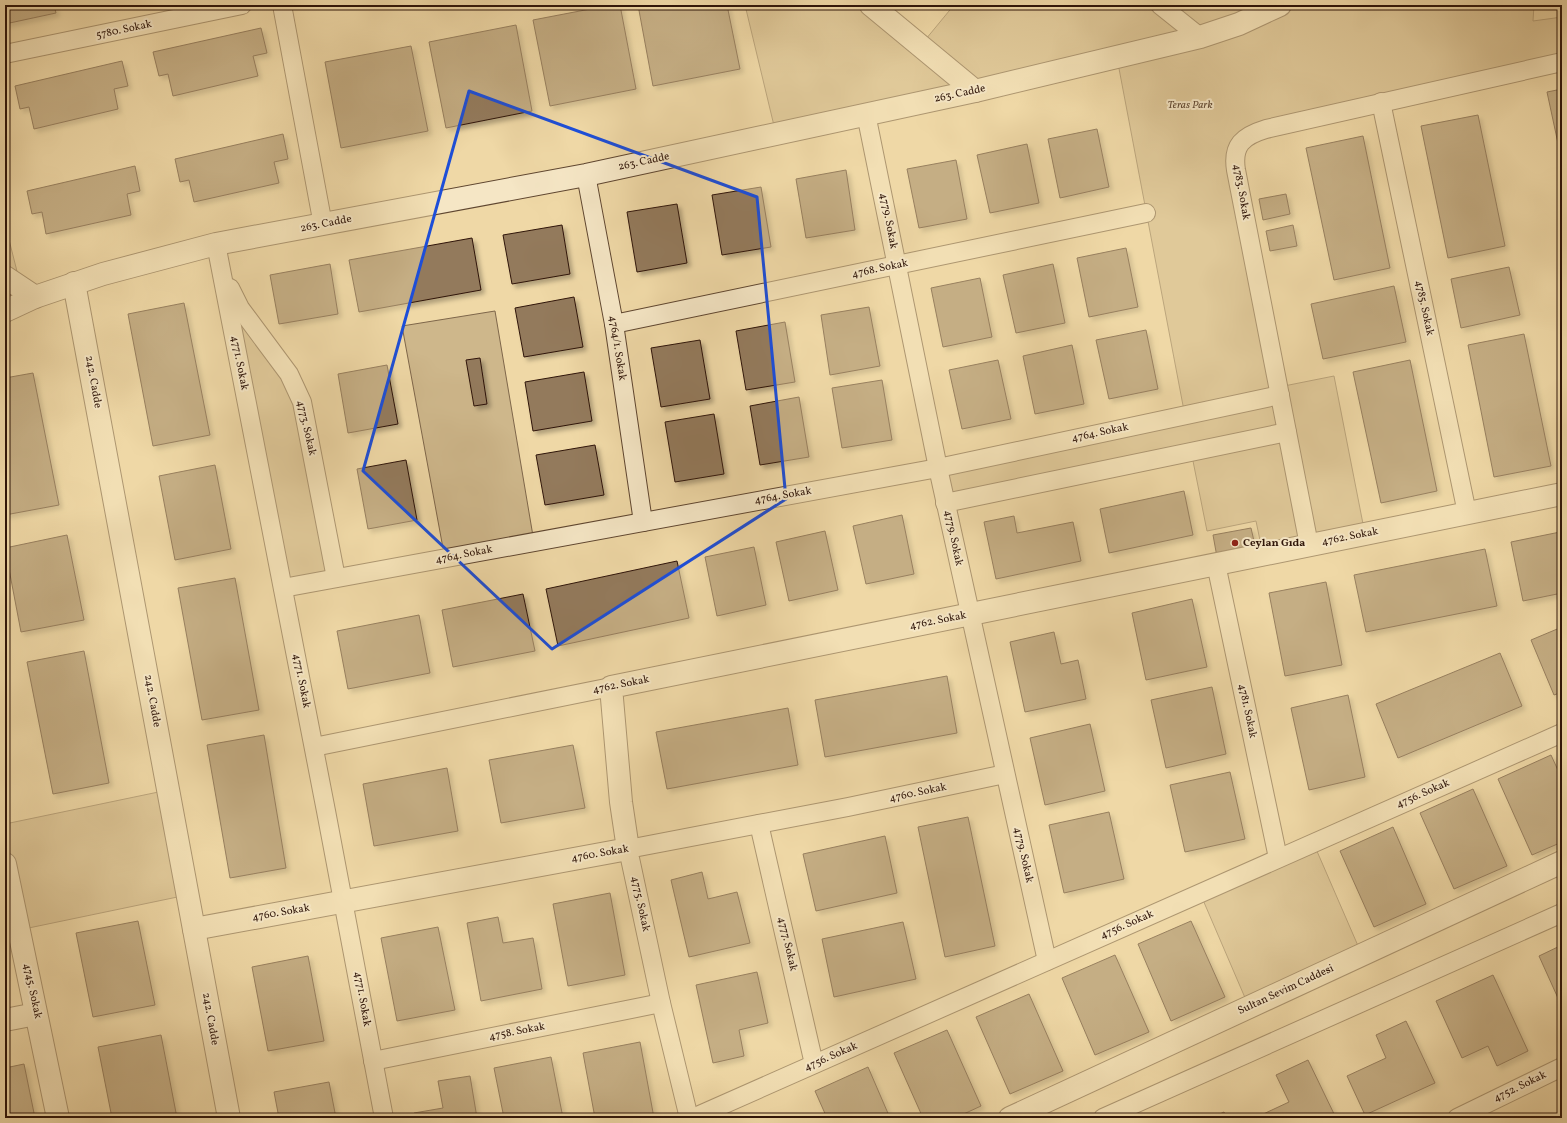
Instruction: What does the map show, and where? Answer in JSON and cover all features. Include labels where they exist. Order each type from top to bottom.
[{"type":"street","points":[[871,5],[975,91]]},
{"type":"street","name":"263. Cadde","points":[[5,311],[35,297],[74,283],[216,244],[586,175],[975,91],[1200,37],[1239,24],[1280,5]]},
{"type":"street","points":[[5,277],[35,297]]},
{"type":"street","name":"242. Cadde","points":[[74,283],[229,1118]]},
{"type":"street","name":"4762. Sokak","points":[[611,687],[1562,494]]},
{"type":"street","name":"4775. Sokak","points":[[611,687],[621,802],[628,849]]},
{"type":"street","name":"4760. Sokak","points":[[194,929],[628,849]]},
{"type":"street","name":"Sultan Sevim Caddesi","points":[[1010,1118],[1562,862]]},
{"type":"street","name":"4745. Sokak","points":[[5,864],[58,1118]]},
{"type":"street","points":[[5,1020],[36,1014]]},
{"type":"lane","name":"5780. Sokak","points":[[5,54],[242,5]]},
{"type":"lane","points":[[282,5],[324,225]]},
{"type":"lane","points":[[1160,5],[1200,37]]},
{"type":"lane","name":"4783. Sokak","points":[[1309,545],[1237,176],[1236,152],[1242,140],[1258,131],[1562,62]]},
{"type":"lane","name":"4785. Sokak","points":[[1381,102],[1467,513]]},
{"type":"lane","name":"4779. Sokak","points":[[866,114],[945,503],[1047,961]]},
{"type":"lane","name":"4764/1. Sokak","points":[[586,175],[614,324],[643,522]]},
{"type":"lane","name":"4768. Sokak","points":[[614,324],[1146,213]]},
{"type":"lane","name":"4771. Sokak","points":[[216,244],[344,901],[384,1118]]},
{"type":"lane","name":"4773. Sokak","points":[[222,273],[240,308],[289,374],[302,402],[336,578]]},
{"type":"lane","name":"4764. Sokak","points":[[283,588],[938,468],[1280,396]]},
{"type":"lane","points":[[945,503],[1287,432]]},
{"type":"lane","name":"4781. Sokak","points":[[1216,564],[1278,858]]},
{"type":"lane","name":"4762. Sokak","points":[[314,747],[611,687]]},
{"type":"lane","name":"4756. Sokak","points":[[693,1118],[1562,733]]},
{"type":"lane","name":"4760. Sokak","points":[[628,849],[1005,774]]},
{"type":"lane","name":"4777. Sokak","points":[[759,824],[814,1064]]},
{"type":"lane","name":"4775. Sokak","points":[[628,849],[661,1004],[689,1118]]},
{"type":"lane","points":[[1103,1118],[1562,913]]},
{"type":"lane","name":"4758. Sokak","points":[[373,1061],[661,1004]]},
{"type":"lane","name":"4752. Sokak","points":[[1457,1118],[1562,1066]]},
{"type":"highlighted area","points":[[469,91],[757,197],[786,499],[552,649],[363,471]]},
{"type":"green space","name":"Teras Park","points":[[745,5],[871,5],[921,45],[954,5],[1160,5],[1169,12],[1175,5],[1534,5],[1533,21],[1562,17],[1562,62],[1240,144],[1279,387],[1334,376],[1365,534],[1263,555],[1256,521],[1207,531],[1191,451],[1287,432],[1280,396],[1185,416],[1117,58],[776,134]]},
{"type":"green space","points":[[5,224],[21,287],[5,311]]},
{"type":"green space","points":[[495,311],[534,542],[445,559],[402,326]]},
{"type":"green space","points":[[238,314],[283,377],[296,404],[328,573],[290,581]]},
{"type":"green space","points":[[1276,400],[1281,428],[949,498],[943,471]]},
{"type":"green space","points":[[168,790],[187,895],[19,930],[5,864],[5,824]]},
{"type":"green space","points":[[1313,842],[1362,955],[1249,1007],[1200,893]]},
{"type":"building","points":[[5,5],[54,5],[56,13],[5,24]]},
{"type":"building","points":[[611,5],[620,5],[636,89],[550,106],[533,20]]},
{"type":"building","points":[[638,5],[727,5],[740,69],[653,86]]},
{"type":"building","points":[[516,25],[532,111],[446,128],[429,42]]},
{"type":"building","points":[[261,28],[267,53],[253,56],[258,76],[173,96],[168,74],[159,76],[153,52]]},
{"type":"building","points":[[411,46],[428,131],[341,148],[325,62]]},
{"type":"building","points":[[122,61],[128,86],[114,89],[118,109],[34,129],[29,107],[20,109],[15,86]]},
{"type":"building","points":[[1562,89],[1562,162],[1547,92]]},
{"type":"building","points":[[1478,115],[1505,246],[1448,258],[1421,126]]},
{"type":"building","points":[[1097,129],[1109,187],[1060,198],[1048,139]]},
{"type":"building","points":[[283,134],[288,159],[274,162],[279,183],[194,202],[189,180],[180,182],[175,159]]},
{"type":"building","points":[[1363,136],[1390,268],[1334,280],[1306,148]]},
{"type":"building","points":[[1027,144],[1039,203],[990,213],[977,155]]},
{"type":"building","points":[[956,160],[967,219],[919,228],[907,169]]},
{"type":"building","points":[[135,166],[140,191],[127,194],[131,215],[46,234],[42,212],[32,214],[27,191]]},
{"type":"building","points":[[846,170],[855,230],[806,238],[796,179]]},
{"type":"building","points":[[761,187],[771,247],[722,255],[712,195]]},
{"type":"building","points":[[1286,194],[1290,214],[1263,220],[1259,199]]},
{"type":"building","points":[[677,204],[687,263],[637,272],[627,212]]},
{"type":"building","points":[[562,225],[570,274],[512,284],[503,235]]},
{"type":"building","points":[[1293,225],[1297,246],[1270,251],[1266,231]]},
{"type":"building","points":[[472,238],[481,290],[359,312],[349,260]]},
{"type":"building","points":[[1126,248],[1138,307],[1089,317],[1077,258]]},
{"type":"building","points":[[330,264],[338,314],[279,324],[270,275]]},
{"type":"building","points":[[1053,264],[1065,323],[1016,333],[1003,275]]},
{"type":"building","points":[[1509,267],[1520,315],[1461,328],[1451,279]]},
{"type":"building","points":[[980,278],[992,337],[943,347],[931,288]]},
{"type":"building","points":[[1394,286],[1406,342],[1323,359],[1311,304]]},
{"type":"building","points":[[574,297],[583,347],[524,357],[515,308]]},
{"type":"building","points":[[184,303],[210,435],[153,446],[128,314]]},
{"type":"building","points":[[869,307],[880,366],[830,375],[821,315]]},
{"type":"building","points":[[785,322],[795,382],[746,390],[736,331]]},
{"type":"building","points":[[1146,330],[1158,389],[1109,399],[1096,340]]},
{"type":"building","points":[[1524,334],[1551,466],[1494,477],[1468,345]]},
{"type":"building","points":[[700,340],[710,399],[661,407],[651,348]]},
{"type":"building","points":[[1072,345],[1084,404],[1035,414],[1023,356]]},
{"type":"building","points":[[480,358],[487,404],[474,406],[466,360]]},
{"type":"building","points":[[998,360],[1011,419],[962,429],[949,370]]},
{"type":"building","points":[[1410,360],[1437,491],[1381,503],[1353,372]]},
{"type":"building","points":[[387,365],[398,424],[348,433],[338,374]]},
{"type":"building","points":[[584,372],[592,421],[533,431],[525,382]]},
{"type":"building","points":[[33,373],[59,505],[5,515],[5,378]]},
{"type":"building","points":[[882,380],[892,440],[842,448],[832,388]]},
{"type":"building","points":[[799,397],[809,457],[760,465],[750,406]]},
{"type":"building","points":[[714,414],[724,474],[675,482],[665,422]]},
{"type":"building","points":[[595,445],[604,495],[545,505],[536,455]]},
{"type":"building","points":[[406,460],[417,520],[368,529],[357,469]]},
{"type":"building","points":[[215,465],[231,549],[175,560],[159,476]]},
{"type":"building","points":[[1184,491],[1193,535],[1109,553],[1100,509]]},
{"type":"building","points":[[902,515],[914,574],[866,584],[853,526]]},
{"type":"building","points":[[1014,516],[1017,533],[1073,522],[1081,561],[996,579],[984,522]]},
{"type":"building","points":[[1251,528],[1256,550],[1217,557],[1213,535]]},
{"type":"building","points":[[825,531],[838,590],[789,601],[776,542]]},
{"type":"building","points":[[1560,532],[1562,542],[1562,593],[1523,601],[1511,542]]},
{"type":"building","points":[[67,535],[84,620],[21,632],[5,548]]},
{"type":"building","points":[[754,547],[766,605],[717,616],[705,557]]},
{"type":"building","points":[[1485,549],[1497,606],[1366,632],[1354,575]]},
{"type":"building","points":[[677,561],[689,618],[558,646],[546,589]]},
{"type":"building","points":[[235,578],[259,710],[202,720],[178,588]]},
{"type":"building","points":[[1326,582],[1342,665],[1285,676],[1269,593]]},
{"type":"building","points":[[523,594],[535,651],[453,667],[442,610]]},
{"type":"building","points":[[1192,599],[1207,667],[1146,680],[1132,613]]},
{"type":"building","points":[[419,615],[430,673],[348,689],[337,631]]},
{"type":"building","points":[[1562,627],[1562,692],[1554,695],[1531,640]]},
{"type":"building","points":[[1054,632],[1061,664],[1078,660],[1086,699],[1025,712],[1010,642]]},
{"type":"building","points":[[84,651],[109,783],[53,794],[27,662]]},
{"type":"building","points":[[1500,653],[1522,706],[1398,758],[1376,704]]},
{"type":"building","points":[[947,676],[957,733],[825,757],[815,700]]},
{"type":"building","points":[[1212,687],[1226,754],[1166,768],[1151,700]]},
{"type":"building","points":[[1348,695],[1365,777],[1309,790],[1291,708]]},
{"type":"building","points":[[788,708],[798,765],[667,789],[656,732]]},
{"type":"building","points":[[1090,724],[1105,791],[1045,805],[1030,738]]},
{"type":"building","points":[[264,735],[286,868],[230,878],[207,745]]},
{"type":"building","points":[[573,745],[585,808],[501,823],[489,760]]},
{"type":"building","points":[[1551,755],[1562,779],[1562,842],[1532,855],[1498,779]]},
{"type":"building","points":[[447,768],[458,831],[374,846],[363,784]]},
{"type":"building","points":[[1230,772],[1245,839],[1185,852],[1170,785]]},
{"type":"building","points":[[1473,789],[1507,866],[1454,889],[1420,813]]},
{"type":"building","points":[[1109,812],[1124,879],[1064,893],[1049,825]]},
{"type":"building","points":[[968,817],[995,946],[945,957],[918,827]]},
{"type":"building","points":[[1393,827],[1426,904],[1374,927],[1340,851]]},
{"type":"building","points":[[885,836],[897,893],[816,911],[803,854]]},
{"type":"building","points":[[702,872],[708,899],[737,892],[750,943],[689,957],[671,880]]},
{"type":"building","points":[[610,893],[625,975],[568,986],[553,904]]},
{"type":"building","points":[[498,917],[503,943],[533,938],[542,989],[481,1001],[467,923]]},
{"type":"building","points":[[138,921],[155,1005],[93,1017],[76,933]]},
{"type":"building","points":[[1191,921],[1225,997],[1171,1021],[1138,944]]},
{"type":"building","points":[[903,922],[916,979],[834,997],[822,939]]},
{"type":"building","points":[[438,927],[455,1010],[397,1021],[381,938]]},
{"type":"building","points":[[1562,945],[1562,1007],[1539,956]]},
{"type":"building","points":[[1115,955],[1149,1032],[1095,1055],[1062,978]]},
{"type":"building","points":[[308,956],[324,1041],[268,1051],[252,967]]},
{"type":"building","points":[[757,972],[768,1023],[739,1030],[744,1056],[713,1063],[696,985]]},
{"type":"building","points":[[1493,975],[1528,1051],[1497,1066],[1488,1046],[1462,1058],[1436,1001]]},
{"type":"building","points":[[1029,994],[1063,1071],[1010,1094],[976,1017]]},
{"type":"building","points":[[1406,1021],[1435,1083],[1365,1115],[1347,1076],[1386,1058],[1376,1035]]},
{"type":"building","points":[[947,1030],[981,1106],[955,1118],[923,1118],[894,1053]]},
{"type":"building","points":[[161,1035],[177,1118],[112,1118],[98,1047]]},
{"type":"building","points":[[640,1042],[654,1118],[595,1118],[583,1053]]},
{"type":"building","points":[[551,1057],[563,1118],[504,1118],[494,1068]]},
{"type":"building","points":[[1308,1060],[1336,1118],[1261,1118],[1259,1116],[1289,1102],[1276,1075]]},
{"type":"building","points":[[24,1064],[35,1118],[5,1118],[5,1068]]},
{"type":"building","points":[[868,1067],[890,1118],[827,1118],[815,1091]]},
{"type":"building","points":[[470,1076],[477,1118],[415,1118],[414,1113],[443,1108],[438,1081]]},
{"type":"building","points":[[329,1082],[336,1118],[279,1118],[274,1092]]},
{"type":"building","points":[[1224,1112],[1227,1118],[1211,1118]]},
{"type":"place","name":"Ceylan Gıda","points":[[1235,543]]}]
